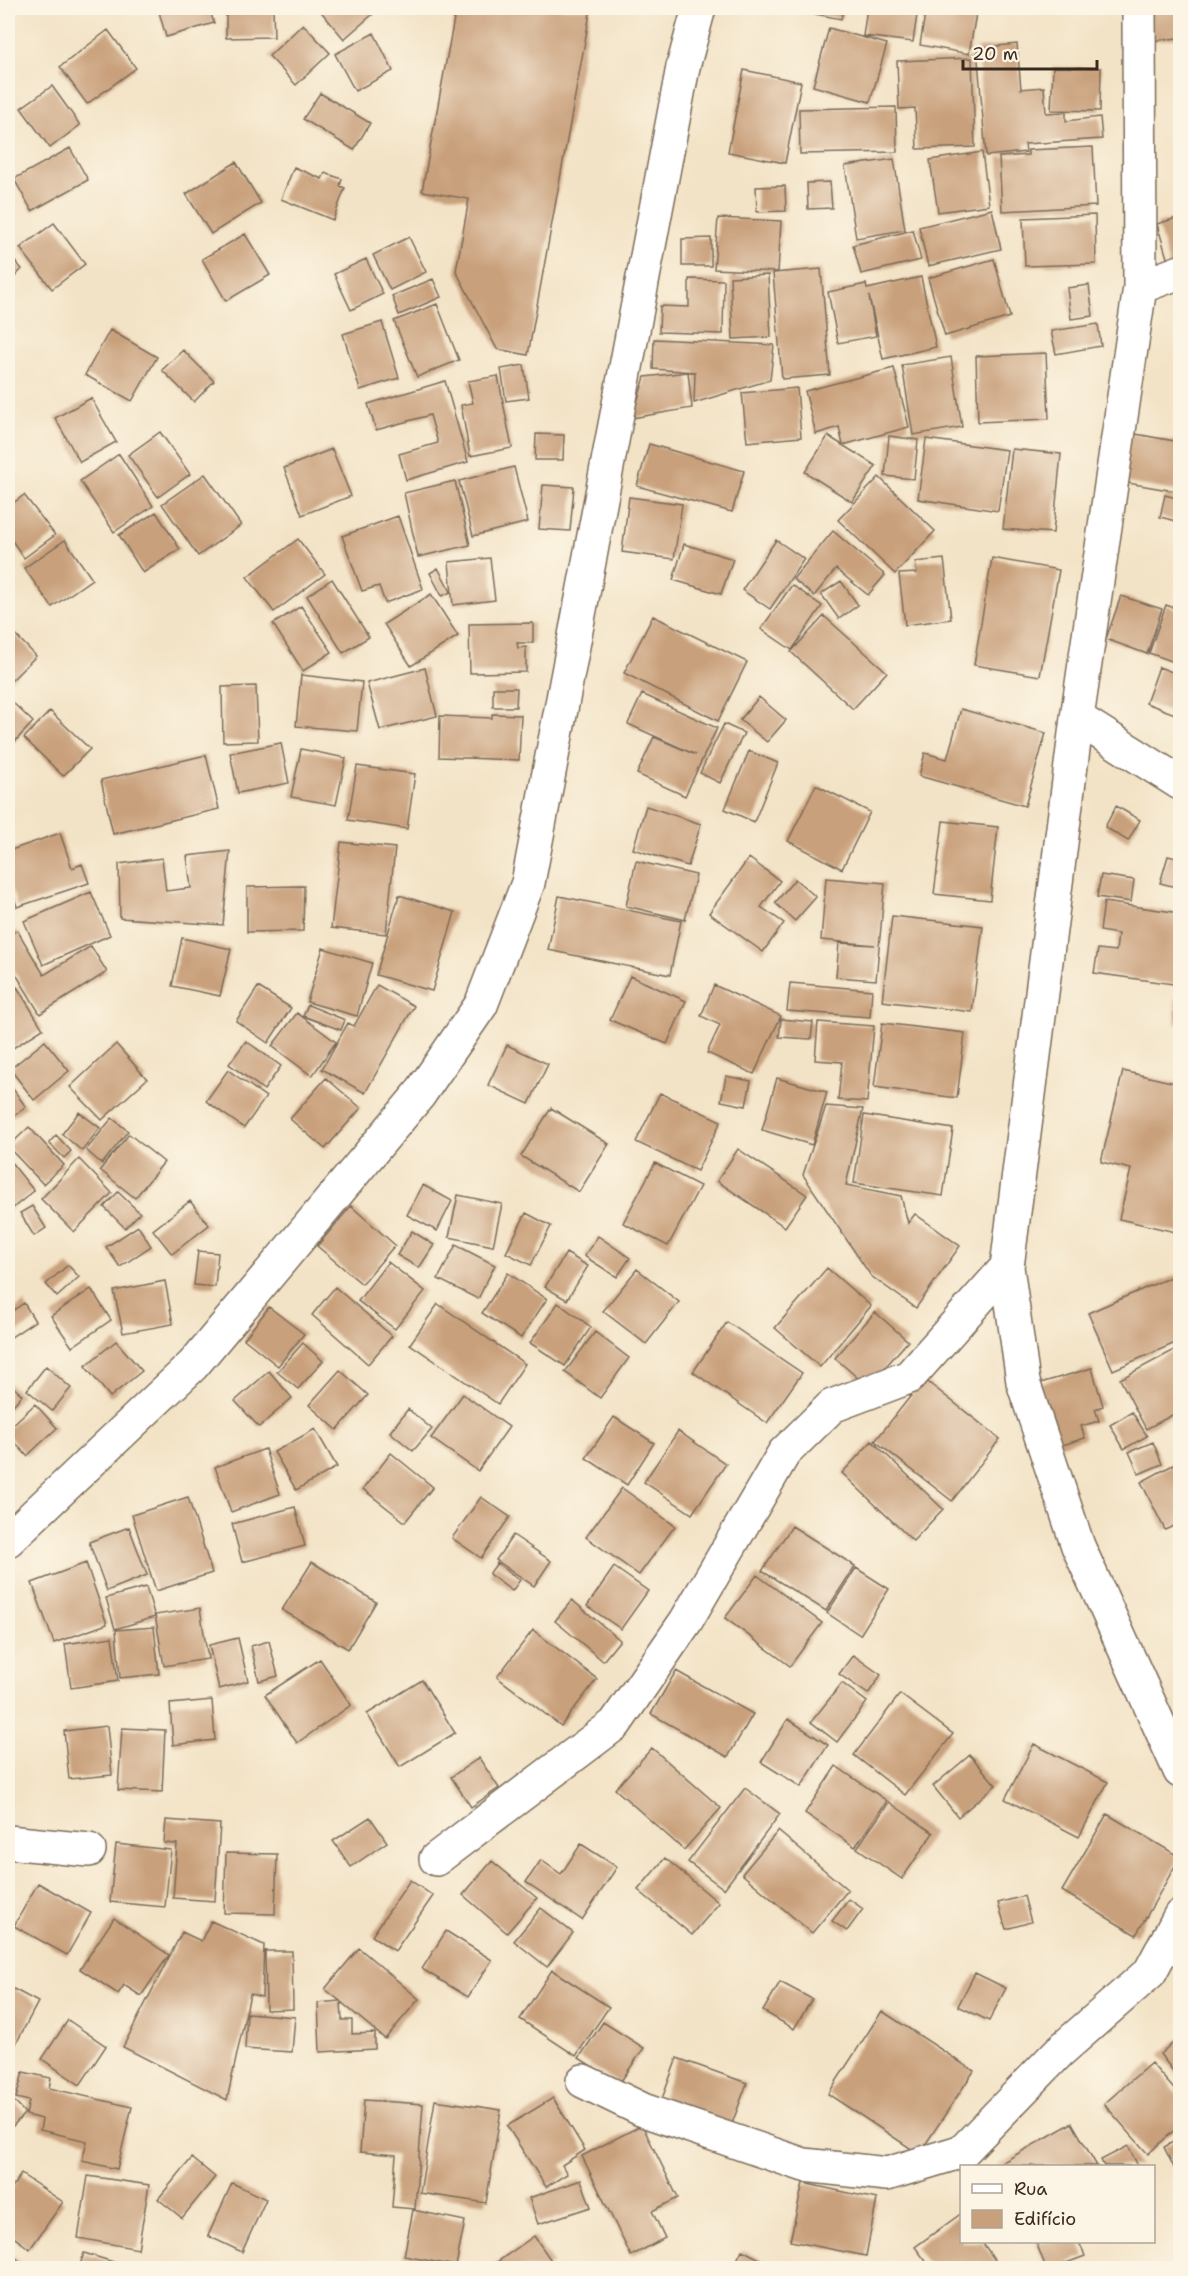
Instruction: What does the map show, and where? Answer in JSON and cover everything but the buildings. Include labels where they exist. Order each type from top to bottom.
[{"type":"street","points":[[8,1540],[193,1365],[419,1095],[481,1005],[528,883],[683,67],[699,8]]},
{"type":"street","points":[[1139,8],[1140,287],[1077,718],[1006,1267],[1023,1382],[1078,1546],[1180,1771]]},
{"type":"street","points":[[1140,287],[1180,272]]},
{"type":"street","points":[[1077,718],[1180,783]]},
{"type":"street","points":[[436,1859],[615,1724],[686,1621],[784,1453],[832,1407],[909,1377],[1006,1267]]},
{"type":"street","points":[[8,1842],[89,1850]]},
{"type":"street","points":[[583,2081],[644,2110],[804,2165],[887,2174],[963,2151],[1059,2052],[1150,1972],[1180,1916]]}]
